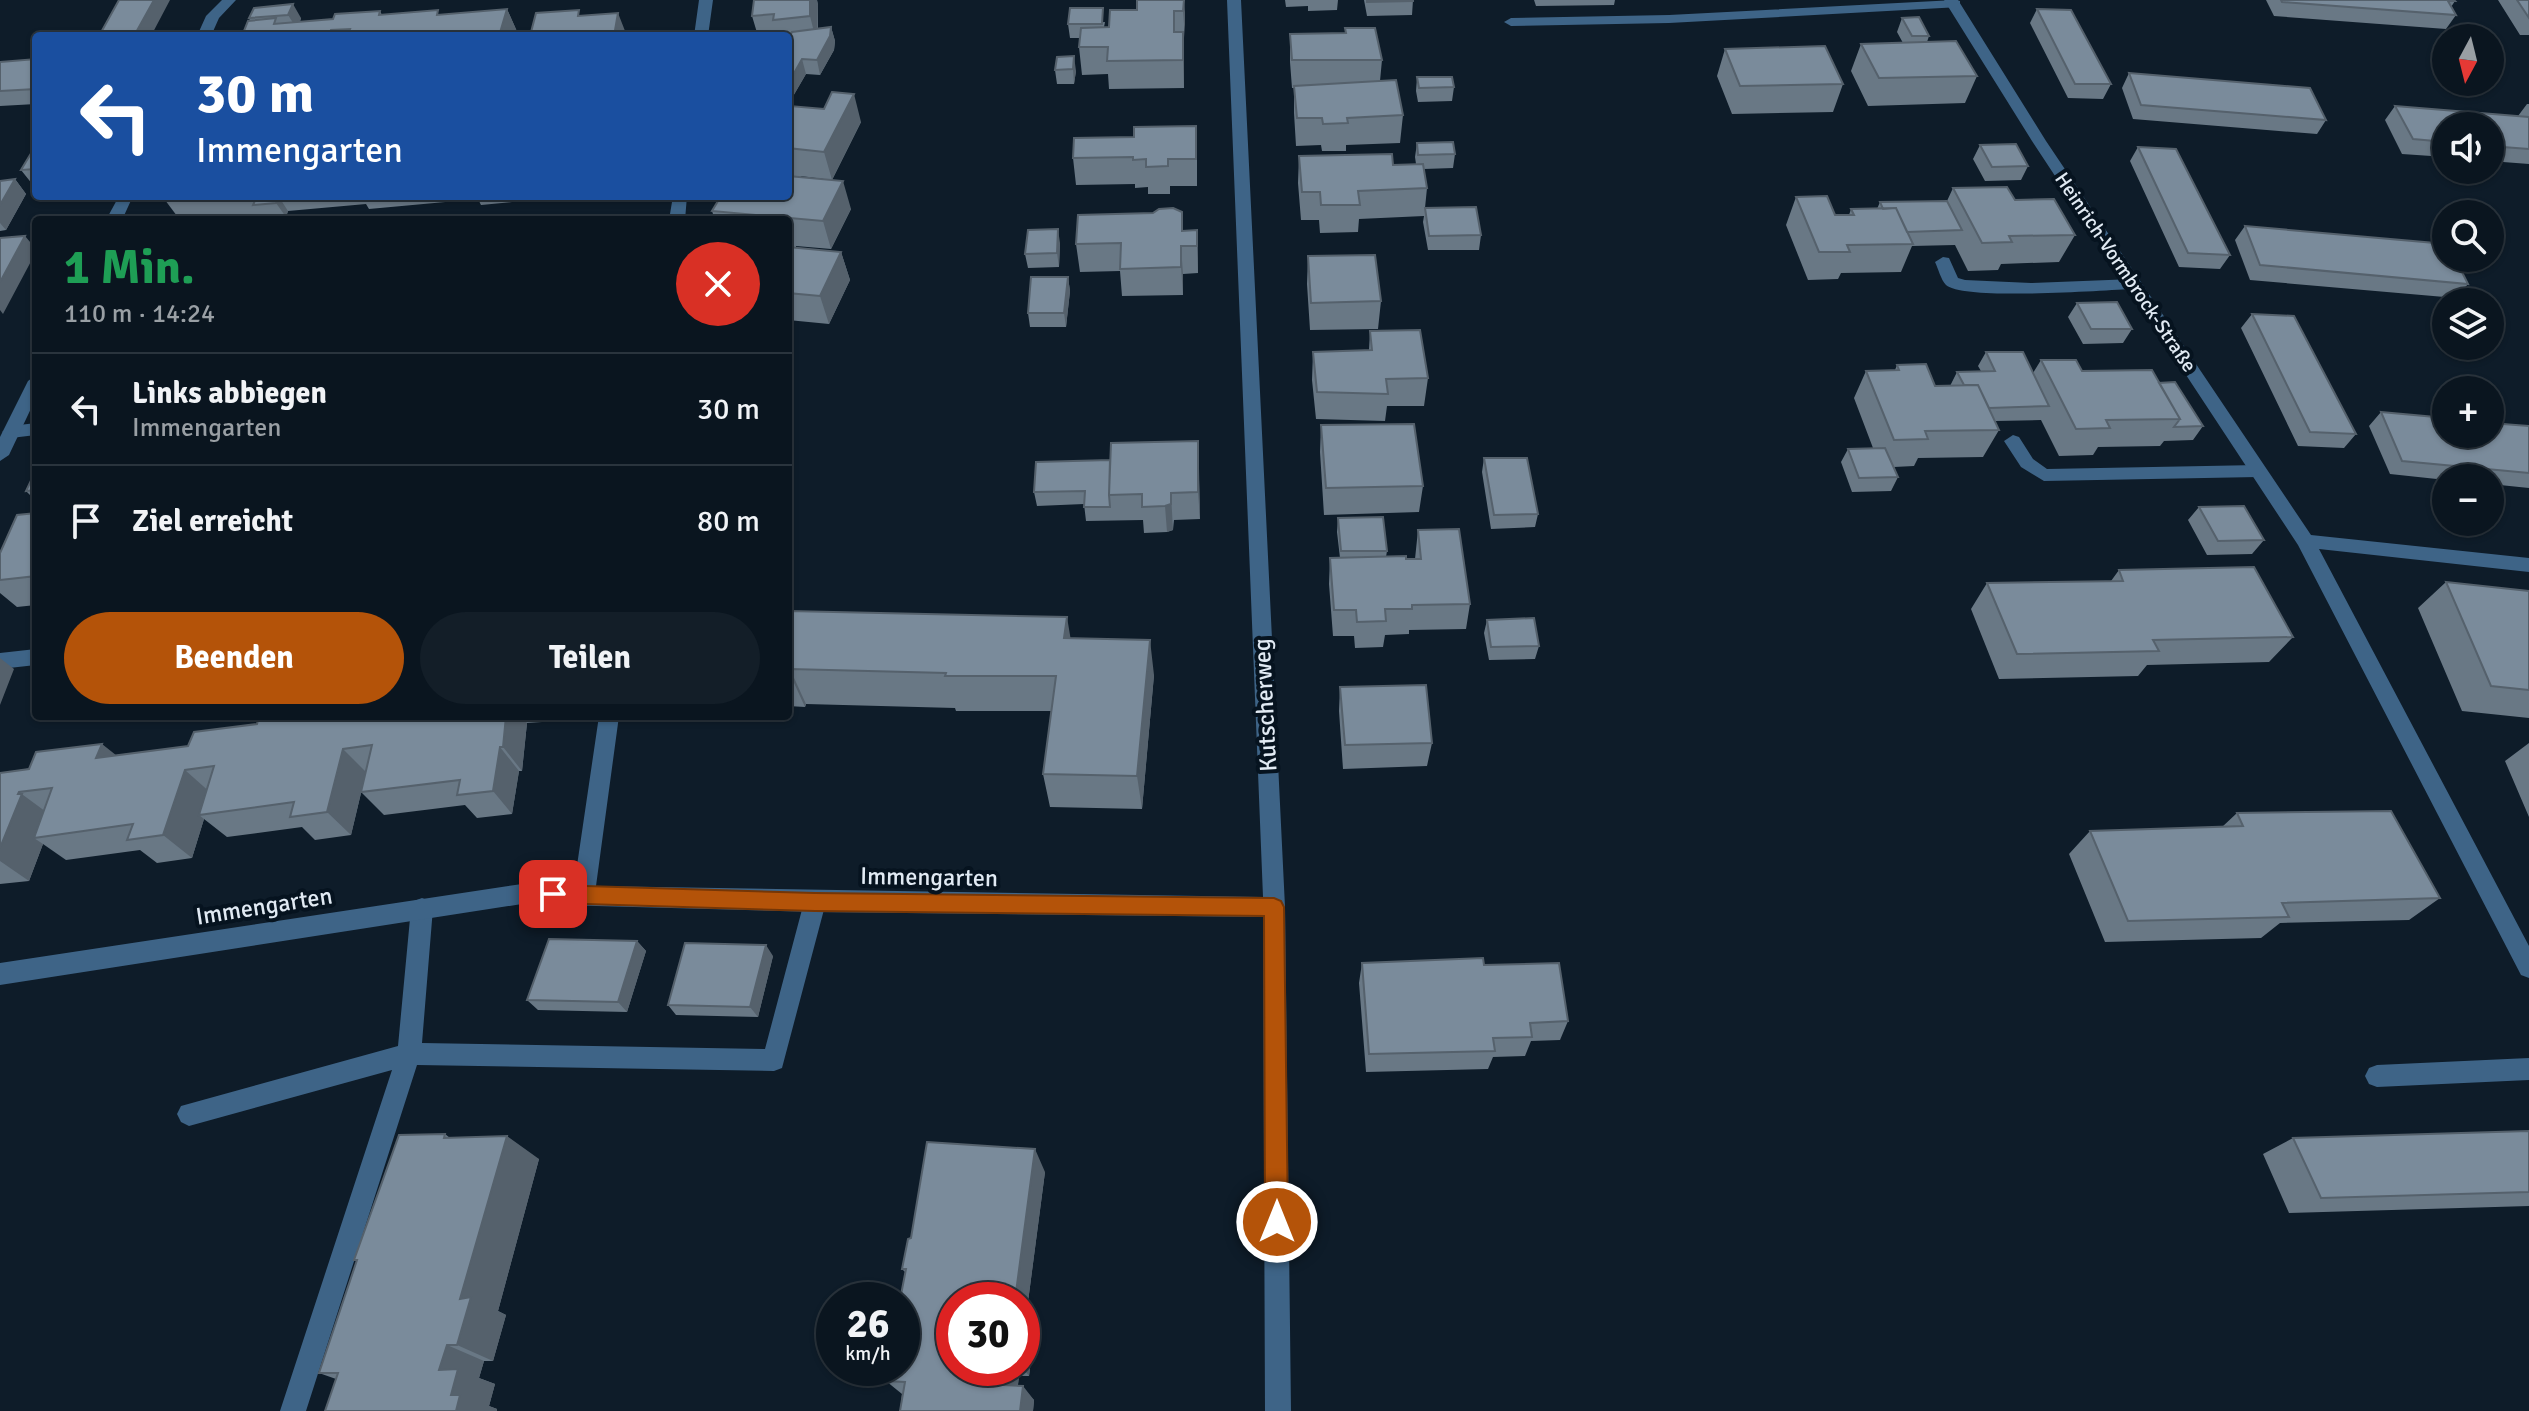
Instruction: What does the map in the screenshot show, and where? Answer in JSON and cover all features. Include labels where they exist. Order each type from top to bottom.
[{"type":"street","points":[[206,32],[213,16],[229,0]]},
{"type":"street","points":[[702,32],[706,0]]},
{"type":"street","name":"Kutscherweg","points":[[1234,0],[1274,907],[1278,1411]]},
{"type":"street","points":[[1511,22],[1669,19],[1953,2]]},
{"type":"street","name":"Heinrich-Vormbrock-Straße","points":[[1953,2],[2039,141],[2305,541],[2529,968]]},
{"type":"street","points":[[1943,262],[1952,281],[1963,285],[2031,288],[2134,284]]},
{"type":"street","points":[[0,455],[32,389]]},
{"type":"street","points":[[11,432],[32,429]]},
{"type":"street","points":[[2013,441],[2027,463],[2044,475],[2258,471]]},
{"type":"street","points":[[2305,541],[2529,565]]},
{"type":"street","points":[[0,661],[32,657]]},
{"type":"street","points":[[584,895],[608,720]]},
{"type":"street","name":"Immengarten","points":[[0,974],[522,894],[815,902],[1274,907]]},
{"type":"street","points":[[189,1114],[409,1054],[774,1060],[815,902]]},
{"type":"street","points":[[293,1411],[409,1054],[422,908]]},
{"type":"street","points":[[2377,1076],[2529,1069]]},
{"type":"building","points":[[119,0],[154,0],[136,32],[101,32]]},
{"type":"building","points":[[754,0],[810,0],[810,16],[773,20],[774,14],[752,16]]},
{"type":"building","points":[[1137,0],[1184,0],[1183,11],[1174,11],[1174,32],[1183,32],[1183,60],[1107,61],[1108,47],[1079,47],[1081,28],[1109,27],[1110,10],[1137,10]]},
{"type":"building","points":[[1413,0],[1413,1],[1367,2]]},
{"type":"building","points":[[2454,0],[2448,1],[2456,15],[2282,2]]},
{"type":"building","points":[[2517,0],[2529,0],[2529,18]]},
{"type":"building","points":[[293,4],[288,15],[249,18],[254,8]]},
{"type":"building","points":[[1070,8],[1103,8],[1102,24],[1068,24]]},
{"type":"building","points":[[507,9],[500,32],[349,32],[350,29],[330,32],[244,32],[248,21],[276,18],[274,24],[333,19],[335,14],[380,11],[379,15],[438,10],[437,15]]},
{"type":"building","points":[[2037,9],[2071,10],[2111,84],[2075,84]]},
{"type":"building","points":[[579,10],[578,16],[618,13],[615,32],[531,32],[536,13]]},
{"type":"building","points":[[1919,17],[1929,36],[1912,36],[1902,18]]},
{"type":"building","points":[[831,27],[830,36],[817,60],[802,59],[792,77],[792,32]]},
{"type":"building","points":[[1345,28],[1375,28],[1382,60],[1292,60],[1290,34],[1346,33]]},
{"type":"building","points":[[1956,41],[1977,76],[1879,78],[1861,44]]},
{"type":"building","points":[[1825,46],[1843,84],[1740,86],[1725,49]]},
{"type":"building","points":[[1074,56],[1073,69],[1055,70],[1057,57]]},
{"type":"building","points":[[32,59],[32,89],[0,91],[0,62]]},
{"type":"building","points":[[2129,73],[2310,88],[2326,120],[2141,105]]},
{"type":"building","points":[[1417,77],[1452,77],[1454,87],[1419,88]]},
{"type":"building","points":[[1396,80],[1403,115],[1347,118],[1348,123],[1323,124],[1322,118],[1297,118],[1294,86]]},
{"type":"building","points":[[832,92],[854,94],[824,152],[792,148],[792,106],[824,109]]},
{"type":"building","points":[[2395,106],[2468,112],[2432,112],[2432,141],[2413,139]]},
{"type":"building","points":[[2504,115],[2529,117],[2529,149],[2504,147]]},
{"type":"building","points":[[1196,126],[1196,159],[1168,159],[1168,166],[1146,167],[1146,159],[1133,160],[1133,157],[1073,158],[1074,138],[1134,137],[1134,127]]},
{"type":"building","points":[[1453,142],[1455,154],[1418,155],[1417,143]]},
{"type":"building","points":[[2016,144],[2028,166],[1992,167],[1980,145]]},
{"type":"building","points":[[2138,147],[2176,149],[2230,255],[2188,253]]},
{"type":"building","points":[[32,152],[32,169],[21,170]]},
{"type":"building","points":[[1392,154],[1393,165],[1423,164],[1427,188],[1358,191],[1360,205],[1321,205],[1320,192],[1302,192],[1299,156]]},
{"type":"building","points":[[792,176],[843,181],[823,221],[712,211],[719,200],[792,200]]},
{"type":"building","points":[[15,179],[0,205],[0,181]]},
{"type":"building","points":[[2007,187],[2015,200],[2054,199],[2075,235],[2009,236],[2012,242],[1982,243],[1953,188]]},
{"type":"building","points":[[1827,196],[1835,215],[1854,215],[1851,209],[1896,208],[1913,244],[1847,245],[1850,252],[1819,252],[1796,197]]},
{"type":"building","points":[[255,200],[278,200],[276,203],[253,205]]},
{"type":"building","points":[[1947,201],[1962,230],[1907,232],[1896,208],[1883,209],[1880,202]]},
{"type":"building","points":[[1476,207],[1481,235],[1429,236],[1425,208]]},
{"type":"building","points":[[1173,208],[1182,212],[1182,231],[1197,230],[1197,246],[1181,246],[1181,267],[1120,269],[1121,243],[1076,244],[1078,215],[1153,213],[1159,209]]},
{"type":"building","points":[[2245,226],[2432,243],[2432,272],[2462,272],[2468,284],[2260,265]]},
{"type":"building","points":[[1058,229],[1057,253],[1025,254],[1028,230]]},
{"type":"building","points":[[25,236],[0,282],[0,238]]},
{"type":"building","points":[[792,247],[841,252],[820,296],[792,293]]},
{"type":"building","points":[[1375,255],[1381,301],[1311,303],[1308,256]]},
{"type":"building","points":[[1031,277],[1068,277],[1064,313],[1028,313]]},
{"type":"building","points":[[2117,302],[2132,329],[2091,329],[2077,303]]},
{"type":"building","points":[[2252,314],[2294,316],[2356,434],[2310,432]]},
{"type":"building","points":[[1420,330],[1428,378],[1386,379],[1388,394],[1317,392],[1313,352],[1372,350],[1370,331]]},
{"type":"building","points":[[1986,352],[2023,352],[2049,406],[1989,408],[1978,385],[1964,385],[1957,372],[1995,371]]},
{"type":"building","points":[[2041,360],[2076,360],[2082,371],[2152,370],[2180,419],[2106,420],[2110,428],[2076,429]]},
{"type":"building","points":[[1926,364],[1935,386],[1978,385],[1999,430],[1925,431],[1928,439],[1894,440],[1866,371],[1899,370],[1897,365]]},
{"type":"building","points":[[2175,382],[2203,426],[2174,427],[2180,419],[2159,383]]},
{"type":"building","points":[[2381,412],[2432,417],[2432,448],[2504,448],[2504,424],[2529,426],[2529,473],[2504,471],[2504,464],[2402,461]]},
{"type":"building","points":[[1414,424],[1423,486],[1326,488],[1321,425]]},
{"type":"building","points":[[1198,441],[1198,492],[1171,493],[1171,504],[1142,507],[1142,494],[1109,495],[1111,443]]},
{"type":"building","points":[[1885,448],[1898,477],[1859,478],[1848,449]]},
{"type":"building","points":[[1484,458],[1527,458],[1538,514],[1494,515]]},
{"type":"building","points":[[1110,460],[1110,507],[1084,507],[1085,491],[1034,492],[1036,462]]},
{"type":"building","points":[[2244,506],[2264,540],[2218,541],[2199,507]]},
{"type":"building","points":[[32,513],[32,576],[0,580],[0,553],[17,515]]},
{"type":"building","points":[[1383,517],[1387,551],[1341,551],[1338,518]]},
{"type":"building","points":[[1459,529],[1470,604],[1412,605],[1412,609],[1385,609],[1386,621],[1357,622],[1356,610],[1334,610],[1330,558],[1406,556],[1406,559],[1421,559],[1418,530]]},
{"type":"building","points":[[2254,567],[2293,637],[2153,640],[2159,651],[2017,654],[1987,583],[2123,581],[2119,570]]},
{"type":"building","points":[[2446,582],[2529,591],[2529,690],[2491,686]]},
{"type":"building","points":[[792,611],[1067,617],[1064,638],[1150,640],[1137,776],[1043,774],[1056,676],[945,676],[946,673],[792,669]]},
{"type":"building","points":[[1534,618],[1539,646],[1491,647],[1487,620]]},
{"type":"building","points":[[1426,685],[1432,743],[1345,745],[1340,687]]},
{"type":"building","points":[[258,720],[506,720],[493,791],[457,795],[460,780],[361,792],[372,745],[343,749],[327,812],[290,817],[294,802],[199,815],[214,766],[185,770],[163,835],[127,840],[133,824],[34,838],[52,788],[19,792],[22,794],[0,848],[0,773],[29,769],[36,752],[102,744],[96,758],[188,746],[194,732],[257,724]]},
{"type":"building","points":[[2391,811],[2440,898],[2282,903],[2289,917],[2128,921],[2090,831],[2243,826],[2237,813]]},
{"type":"building","points":[[549,939],[637,941],[618,1002],[527,1000]]},
{"type":"building","points":[[685,943],[766,945],[750,1007],[668,1005]]},
{"type":"building","points":[[1483,958],[1484,965],[1559,963],[1568,1021],[1530,1023],[1532,1037],[1493,1038],[1495,1051],[1369,1054],[1362,963]]},
{"type":"building","points":[[2529,1131],[2529,1192],[2321,1198],[2293,1138]]},
{"type":"building","points":[[445,1134],[444,1138],[507,1136],[460,1299],[471,1297],[457,1345],[447,1345],[439,1370],[458,1369],[451,1395],[460,1395],[456,1411],[325,1411],[338,1373],[319,1373],[357,1260],[354,1260],[399,1135]]},
{"type":"building","points":[[927,1142],[1035,1149],[1017,1282],[936,1282],[936,1386],[1023,1386],[1020,1411],[900,1411],[904,1386],[920,1386],[920,1282],[903,1282],[906,1269],[902,1269],[908,1239],[911,1238]]},
{"type":"route","points":[[553,894],[815,902],[1274,907],[1277,1222]]}]
